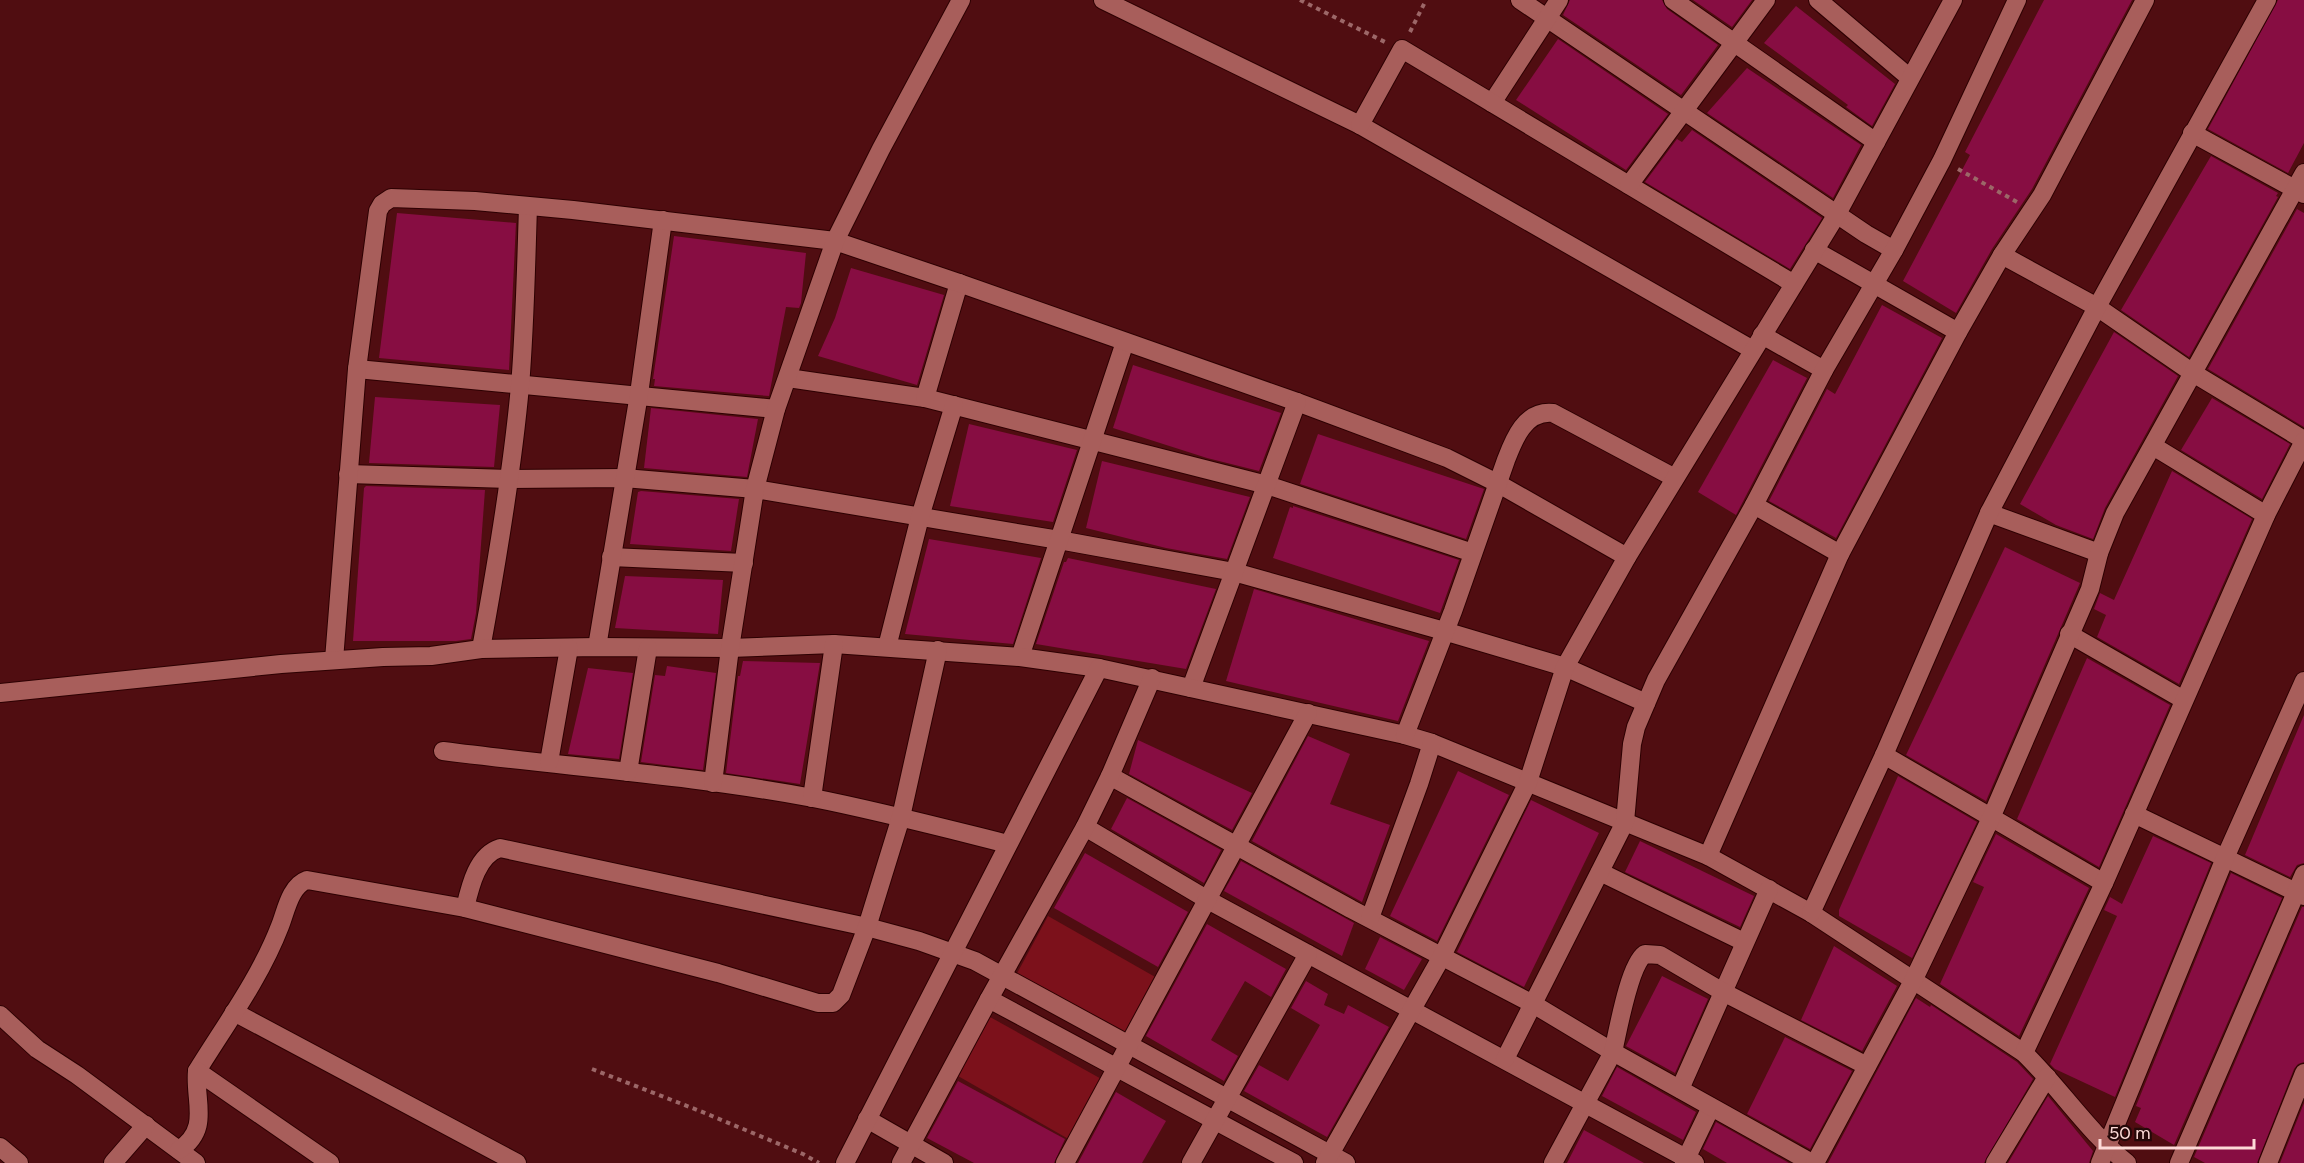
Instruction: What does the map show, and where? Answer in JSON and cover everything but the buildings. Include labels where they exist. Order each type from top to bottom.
[{"type":"street","points":[[713,783],[730,648],[755,489],[776,409],[835,242],[880,149],[961,0]]},
{"type":"street","points":[[1103,0],[1360,125],[1758,343],[1824,370]]},
{"type":"street","points":[[1520,0],[1894,250]]},
{"type":"street","points":[[1492,103],[1559,0]]},
{"type":"street","points":[[1673,0],[1876,142]]},
{"type":"street","points":[[1629,185],[1766,0]]},
{"type":"street","points":[[1818,0],[1910,78]]},
{"type":"street","points":[[465,908],[478,869],[490,853],[500,848],[867,927],[953,952],[975,961],[1228,1098],[1334,1160],[1441,958],[1528,782],[1564,667],[1627,557],[1838,214],[1953,0]]},
{"type":"street","points":[[1505,1059],[1625,822],[1632,744],[1656,680],[1754,505],[1824,370],[1894,250],[1941,160],[2017,0]]},
{"type":"street","points":[[1708,856],[1840,554],[1958,332],[2002,255],[2042,195],[2145,0]]},
{"type":"street","points":[[1811,913],[1884,755],[1989,513],[2097,307],[2267,0]]},
{"type":"street","points":[[1360,125],[1402,49],[1794,284]]},
{"type":"street","points":[[2192,133],[2299,192]]},
{"type":"street","points":[[1110,776],[1441,958],[1533,1004],[1613,1052],[1813,1163],[1914,980],[1991,818],[2090,589],[2115,513],[2193,373],[2299,192],[2304,173]]},
{"type":"street","points":[[334,660],[357,369],[378,211],[382,204],[391,198],[475,201],[663,220],[835,242],[959,283],[1297,402],[1447,458],[1497,483],[1627,557]]},
{"type":"street","points":[[481,649],[509,479],[520,383],[528,207]]},
{"type":"street","points":[[597,646],[639,394],[663,220]]},
{"type":"street","points":[[1814,250],[1958,332]]},
{"type":"street","points":[[2002,255],[2097,307],[2193,373],[2304,441],[2266,515],[2104,883],[2024,1053]]},
{"type":"street","points":[[925,398],[959,283]]},
{"type":"street","points":[[1020,657],[1125,342]]},
{"type":"street","points":[[357,369],[639,394],[776,409]]},
{"type":"street","points":[[788,378],[925,398],[1267,484],[1473,553]]},
{"type":"street","points":[[1191,688],[1297,402]]},
{"type":"street","points":[[887,647],[920,517],[954,405]]},
{"type":"street","points":[[1405,735],[1497,483],[1520,429],[1532,418],[1546,412],[1562,417],[1676,478]]},
{"type":"street","points":[[2153,446],[2266,515]]},
{"type":"street","points":[[348,474],[509,479],[624,478],[755,489],[1059,540],[1234,572],[1564,667],[1646,703]]},
{"type":"street","points":[[1754,505],[1840,554]]},
{"type":"street","points":[[1989,513],[2100,553]]},
{"type":"street","points":[[611,556],[744,563]]},
{"type":"street","points":[[2069,634],[2184,700]]},
{"type":"street","points":[[0,693],[334,660],[431,656],[481,649],[597,646],[730,648],[834,644],[887,647],[1020,657],[1152,678],[1432,743],[1708,856],[1811,913],[2024,1053],[2048,1077],[2104,1155],[2127,1163]]},
{"type":"street","points":[[812,798],[834,644]]},
{"type":"street","points":[[549,762],[570,648]]},
{"type":"street","points":[[628,772],[648,648]]},
{"type":"street","points":[[179,1150],[192,1139],[198,1124],[197,1071],[257,973],[293,892],[307,880],[465,908],[825,1003],[837,1001],[867,927],[901,817],[938,650]]},
{"type":"street","points":[[845,1163],[1099,668]]},
{"type":"street","points":[[901,1163],[1085,827],[1110,776],[1152,678]]},
{"type":"street","points":[[2104,1155],[2225,858],[2304,681]]},
{"type":"street","points":[[1065,1163],[1308,713]]},
{"type":"street","points":[[1370,918],[1432,743]]},
{"type":"street","points":[[443,751],[628,772],[812,798],[901,817],[1008,844]]},
{"type":"street","points":[[1884,755],[2104,883]]},
{"type":"street","points":[[2134,814],[2300,894]]},
{"type":"street","points":[[1085,827],[1208,900],[1505,1059],[1688,1162],[1711,1107]]},
{"type":"street","points":[[1600,872],[1744,942]]},
{"type":"street","points":[[2179,1163],[2300,894],[2304,874]]},
{"type":"street","points":[[1680,1089],[1769,889]]},
{"type":"street","points":[[1191,1163],[1308,954]]},
{"type":"street","points":[[1552,1163],[1613,1052],[1636,965],[1645,954],[1660,955],[1723,992],[1867,1066]]},
{"type":"street","points":[[989,999],[1117,1070],[1294,1163]]},
{"type":"street","points":[[234,1012],[508,1161]]},
{"type":"street","points":[[0,1015],[38,1049],[196,1163]]},
{"type":"street","points":[[197,1071],[330,1163]]},
{"type":"street","points":[[2268,1163],[2304,1073]]},
{"type":"street","points":[[1995,1163],[2048,1077]]},
{"type":"street","points":[[867,1119],[944,1163]]},
{"type":"street","points":[[113,1163],[146,1125]]},
{"type":"street","points":[[0,1147],[19,1163]]},
{"type":"path","points":[[1300,0],[1402,49],[1426,0]]},
{"type":"path","points":[[1941,160],[2031,210]]},
{"type":"path","points":[[592,1069],[700,1111],[819,1163]]},
{"type":"shaded area","points":[[1048,916],[1157,978],[1124,1037],[1014,979]]},
{"type":"shaded area","points":[[990,1017],[1105,1081],[1072,1141],[958,1076]]}]
